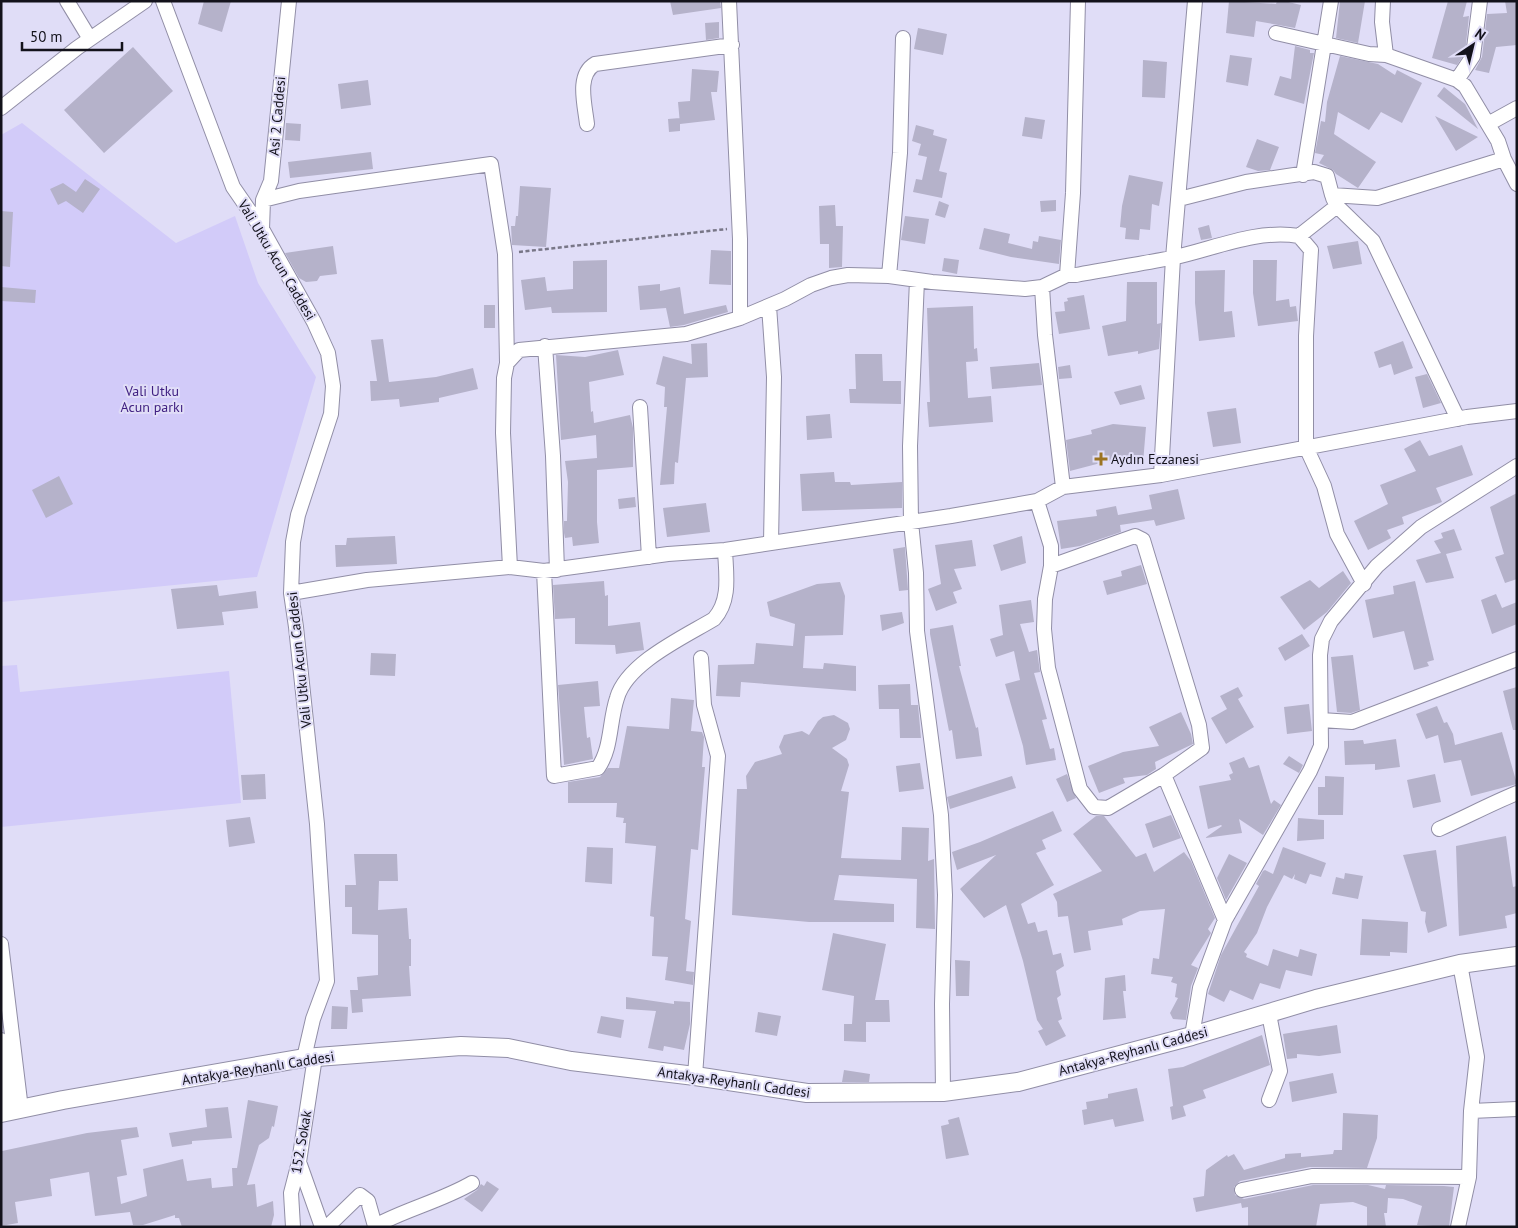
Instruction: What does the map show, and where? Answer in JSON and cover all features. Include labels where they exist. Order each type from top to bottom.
[{"type":"main road","name":"Antakya-Reyhanlı Caddesi","points":[[10,1112],[63,1100],[309,1057],[461,1046],[508,1048],[571,1061],[696,1076],[807,1093],[943,1092],[1018,1082],[1192,1036],[1316,1000],[1460,964],[1517,956]]},
{"type":"street","points":[[66,1],[90,40]]},
{"type":"street","points":[[1,108],[145,1]]},
{"type":"street","name":"Vali Utku Acun Caddesi","points":[[163,1],[233,187],[262,229],[314,322],[328,353],[333,386],[331,414],[295,533],[291,593],[317,824],[327,981],[313,1019],[309,1057]]},
{"type":"street","name":"Asi 2 Caddesi","points":[[262,229],[263,200],[271,181],[289,1]]},
{"type":"street","points":[[729,1],[740,228],[740,318]]},
{"type":"street","points":[[1067,274],[1073,193],[1078,1]]},
{"type":"street","points":[[1161,475],[1173,258],[1195,1]]},
{"type":"street","points":[[1303,175],[1326,43],[1331,1]]},
{"type":"street","points":[[1383,1],[1382,22],[1386,55]]},
{"type":"street","points":[[1457,80],[1472,56],[1480,1]]},
{"type":"street","points":[[1276,33],[1369,54],[1386,55],[1457,80],[1465,86],[1498,141],[1504,159],[1517,184]]},
{"type":"street","points":[[889,276],[900,153],[903,38]]},
{"type":"street","points":[[587,124],[583,80],[587,70],[595,64],[732,45]]},
{"type":"street","points":[[1488,124],[1517,108]]},
{"type":"street","points":[[1299,236],[1334,200],[1377,198],[1504,159]]},
{"type":"street","points":[[263,200],[299,191],[491,164],[505,254],[507,363],[504,378],[503,433],[510,567]]},
{"type":"street","points":[[1179,199],[1246,182],[1314,172],[1327,176],[1334,200],[1374,241],[1458,419]]},
{"type":"street","points":[[507,363],[519,350],[545,346],[686,334],[740,318],[769,306],[810,285],[848,275],[889,276],[982,287],[1042,287],[1067,274],[1076,275],[1173,258],[1254,237],[1283,233],[1299,236],[1311,250],[1306,336],[1306,447],[1324,486],[1338,534],[1364,584]]},
{"type":"street","points":[[917,280],[910,446],[911,522],[916,573],[917,631],[942,815],[945,895],[942,1004],[943,1092]]},
{"type":"street","points":[[1042,287],[1044,335],[1063,487]]},
{"type":"street","points":[[769,306],[774,377],[771,543]]},
{"type":"street","points":[[545,346],[553,456],[550,571],[554,776],[598,768],[606,756],[617,696],[628,679],[658,652],[714,619],[720,612],[727,589],[725,550]]},
{"type":"street","points":[[640,407],[650,557]]},
{"type":"street","points":[[291,593],[367,580],[510,567],[550,571],[650,557],[725,550],[1037,501],[1063,487],[1161,475],[1458,419],[1517,411]]},
{"type":"street","points":[[1192,1036],[1200,988],[1225,920],[1310,771],[1321,746],[1322,639],[1331,621],[1364,584],[1377,566],[1421,527],[1517,466]]},
{"type":"street","points":[[1037,501],[1051,546],[1052,566],[1045,599],[1044,629],[1048,668],[1080,789],[1094,807],[1108,808],[1164,775],[1202,748],[1200,725],[1143,540],[1135,536],[1052,566]]},
{"type":"street","points":[[696,1076],[718,756],[704,705],[701,658]]},
{"type":"street","points":[[1321,720],[1352,722],[1517,659]]},
{"type":"street","points":[[1164,775],[1225,920]]},
{"type":"street","points":[[1439,829],[1476,813],[1485,805],[1517,793]]},
{"type":"street","points":[[1,944],[10,1112]]},
{"type":"street","points":[[1458,1227],[1469,1177],[1471,1111],[1477,1057],[1460,964]]},
{"type":"street","points":[[1269,1014],[1280,1071],[1269,1100]]},
{"type":"street","points":[[1,1040],[10,1112]]},
{"type":"street","name":"152. Sokak","points":[[292,1227],[291,1193],[299,1162],[309,1057]]},
{"type":"street","points":[[1471,1111],[1515,1108]]},
{"type":"street","points":[[299,1162],[322,1227]]},
{"type":"street","points":[[1242,1190],[1312,1176],[1469,1177]]},
{"type":"street","points":[[327,1227],[360,1195],[368,1201],[375,1226],[396,1214],[448,1196],[472,1183]]},
{"type":"path","points":[[505,254],[740,228]]},
{"type":"green space","name":"Vali Utku Acun parkı","points":[[22,123],[176,243],[235,216],[258,283],[316,377],[257,577],[1,602],[1,135]]},
{"type":"green space","points":[[17,665],[20,692],[229,671],[241,803],[1,827],[1,666]]},
{"type":"building","points":[[204,1],[231,1],[222,32],[198,24]]},
{"type":"building","points":[[670,1],[720,1],[721,8],[673,15]]},
{"type":"building","points":[[1229,1],[1276,4],[1277,1],[1284,1],[1301,5],[1295,28],[1256,21],[1254,37],[1226,33]]},
{"type":"building","points":[[1340,1],[1365,1],[1358,43],[1336,38]]},
{"type":"building","points":[[1448,1],[1467,1],[1463,17],[1469,16],[1465,53],[1457,65],[1432,58]]},
{"type":"building","points":[[1505,1],[1517,1],[1517,45],[1496,47],[1489,73],[1475,70],[1482,57],[1487,14],[1507,13]]},
{"type":"building","points":[[719,22],[719,38],[706,40],[705,23]]},
{"type":"building","points":[[918,28],[947,34],[943,55],[914,49]]},
{"type":"building","points":[[1295,46],[1314,53],[1304,104],[1274,95],[1280,76],[1291,79]]},
{"type":"building","points":[[133,47],[173,91],[104,153],[64,110]]},
{"type":"building","points":[[1230,55],[1252,58],[1248,86],[1226,82]]},
{"type":"building","points":[[1340,56],[1378,64],[1395,75],[1397,70],[1422,83],[1402,123],[1381,112],[1369,130],[1338,112],[1334,134],[1376,162],[1358,188],[1333,170],[1319,163],[1324,155],[1315,153],[1321,121],[1325,122],[1327,102]]},
{"type":"building","points":[[1143,60],[1167,62],[1165,98],[1142,97]]},
{"type":"building","points":[[692,69],[719,71],[717,92],[711,92],[715,120],[680,124],[678,102],[690,101]]},
{"type":"building","points":[[368,80],[371,105],[341,109],[338,84]]},
{"type":"building","points":[[1444,87],[1465,104],[1478,129],[1437,96]]},
{"type":"building","points":[[1435,116],[1478,137],[1456,151]]},
{"type":"building","points":[[1025,117],[1045,120],[1042,139],[1022,136]]},
{"type":"building","points":[[680,118],[680,131],[669,132],[668,119]]},
{"type":"building","points":[[286,123],[301,124],[300,141],[285,140]]},
{"type":"building","points":[[916,125],[934,130],[933,135],[947,139],[939,171],[947,173],[942,198],[913,192],[916,179],[922,180],[927,157],[918,155],[921,144],[912,141]]},
{"type":"building","points":[[1257,139],[1279,147],[1270,170],[1258,171],[1246,167]]},
{"type":"building","points":[[371,152],[373,169],[290,178],[288,162]]},
{"type":"building","points":[[1129,175],[1163,182],[1159,206],[1152,204],[1150,230],[1140,229],[1139,240],[1125,239],[1126,228],[1120,227],[1122,206]]},
{"type":"building","points":[[85,179],[100,189],[83,213],[66,201],[58,205],[50,189],[63,183],[76,192]]},
{"type":"building","points":[[520,186],[551,188],[546,247],[512,245],[511,226],[515,226],[516,216],[518,216]]},
{"type":"building","points":[[1056,200],[1056,211],[1041,212],[1040,201]]},
{"type":"building","points":[[939,201],[949,205],[945,218],[935,215]]},
{"type":"building","points":[[835,205],[836,226],[843,226],[842,267],[829,268],[829,244],[820,244],[819,206]]},
{"type":"building","points":[[1,211],[13,212],[10,267],[1,266]]},
{"type":"building","points":[[905,216],[929,219],[925,244],[901,240]]},
{"type":"building","points":[[1209,225],[1212,238],[1201,240],[1198,228]]},
{"type":"building","points":[[984,228],[1010,234],[1008,243],[1032,249],[1033,241],[1038,242],[1039,236],[1061,240],[1059,264],[1011,257],[979,249]]},
{"type":"building","points":[[1358,241],[1362,264],[1333,269],[1327,246]]},
{"type":"building","points":[[333,246],[337,274],[320,276],[317,281],[306,282],[299,278],[285,253]]},
{"type":"building","points":[[711,250],[731,251],[731,285],[709,284]]},
{"type":"building","points":[[944,258],[959,260],[957,274],[942,271]]},
{"type":"building","points":[[607,260],[607,312],[552,313],[551,307],[525,310],[521,280],[545,277],[547,291],[573,289],[573,261]]},
{"type":"building","points":[[1253,260],[1277,260],[1276,301],[1289,299],[1290,307],[1296,306],[1298,321],[1258,326],[1253,293]]},
{"type":"building","points":[[1225,270],[1224,312],[1232,311],[1235,337],[1199,341],[1195,303],[1195,271]]},
{"type":"building","points":[[1127,282],[1157,282],[1157,324],[1161,323],[1159,349],[1138,354],[1138,351],[1108,356],[1102,326],[1126,321]]},
{"type":"building","points":[[660,284],[660,291],[680,287],[684,314],[726,305],[728,312],[684,325],[670,327],[666,308],[640,310],[638,286]]},
{"type":"building","points":[[1,287],[36,290],[35,303],[1,301]]},
{"type":"building","points":[[1084,295],[1090,329],[1059,334],[1055,312],[1065,311],[1064,302],[1068,301],[1067,298]]},
{"type":"building","points":[[484,305],[495,305],[495,328],[484,328]]},
{"type":"building","points":[[973,306],[974,349],[977,348],[978,361],[966,362],[968,398],[991,396],[993,422],[929,427],[927,402],[930,402],[927,308]]},
{"type":"building","points":[[383,339],[389,382],[436,377],[473,368],[478,389],[439,398],[439,402],[400,407],[399,399],[371,401],[370,381],[377,381],[371,340]]},
{"type":"building","points":[[1403,341],[1413,368],[1394,375],[1391,364],[1379,368],[1374,352]]},
{"type":"building","points":[[707,343],[708,377],[686,378],[678,463],[675,462],[674,484],[660,485],[667,407],[664,407],[665,387],[656,384],[663,356],[692,364],[691,344]]},
{"type":"building","points":[[618,350],[624,375],[589,382],[591,412],[593,411],[594,423],[630,415],[633,428],[633,467],[597,470],[599,543],[573,546],[572,537],[565,538],[564,533],[564,521],[567,521],[568,482],[565,461],[597,458],[596,435],[561,440],[556,355],[585,357]]},
{"type":"building","points":[[855,354],[882,354],[883,381],[901,381],[901,404],[850,403],[849,389],[856,389]]},
{"type":"building","points":[[1039,363],[1042,385],[992,389],[990,367]]},
{"type":"building","points":[[1070,365],[1072,378],[1059,379],[1058,367]]},
{"type":"building","points":[[1427,374],[1441,403],[1423,408],[1415,377]]},
{"type":"building","points":[[1141,385],[1145,399],[1120,405],[1114,392]]},
{"type":"building","points":[[1236,408],[1241,443],[1213,447],[1207,412]]},
{"type":"building","points":[[830,414],[832,438],[807,440],[806,416]]},
{"type":"building","points":[[1113,424],[1146,427],[1143,463],[1112,460],[1070,471],[1066,440],[1092,434],[1091,430]]},
{"type":"building","points":[[1420,440],[1429,456],[1462,445],[1473,475],[1436,488],[1442,502],[1402,517],[1404,524],[1387,530],[1391,538],[1368,550],[1354,521],[1388,504],[1380,485],[1416,471],[1404,449]]},
{"type":"building","points":[[834,472],[835,482],[850,482],[851,485],[902,482],[902,508],[802,511],[800,474]]},
{"type":"building","points":[[59,476],[73,504],[46,518],[32,490]]},
{"type":"building","points":[[1178,489],[1185,519],[1156,526],[1154,520],[1120,525],[1121,532],[1080,546],[1061,549],[1057,521],[1097,516],[1096,510],[1116,506],[1118,515],[1152,509],[1149,495]]},
{"type":"building","points":[[1517,493],[1517,579],[1505,583],[1495,557],[1504,554],[1490,507]]},
{"type":"building","points":[[635,497],[636,507],[619,509],[618,499]]},
{"type":"building","points":[[706,503],[710,532],[667,537],[663,508]]},
{"type":"building","points":[[1454,529],[1462,550],[1446,554],[1454,578],[1426,583],[1416,560],[1441,553],[1434,541],[1443,538],[1441,533]]},
{"type":"building","points":[[395,536],[397,564],[336,567],[335,545],[346,545],[347,538]]},
{"type":"building","points":[[1022,536],[1026,563],[1001,571],[993,545]]},
{"type":"building","points":[[972,540],[976,566],[954,569],[962,589],[953,592],[957,603],[936,611],[928,589],[941,584],[935,545]]},
{"type":"building","points":[[905,547],[908,590],[899,591],[893,549]]},
{"type":"building","points":[[1141,565],[1147,584],[1107,595],[1103,581],[1122,576],[1121,571]]},
{"type":"building","points":[[1343,571],[1351,583],[1327,612],[1304,630],[1280,597],[1310,580],[1319,588]]},
{"type":"building","points":[[604,581],[605,596],[608,595],[608,626],[640,622],[644,650],[616,654],[615,645],[575,644],[575,618],[555,619],[553,585]]},
{"type":"building","points":[[1415,581],[1434,660],[1427,662],[1429,666],[1414,670],[1404,631],[1373,638],[1365,600],[1394,594],[1393,586]]},
{"type":"building","points":[[840,582],[845,596],[843,635],[805,636],[803,668],[823,669],[824,663],[856,666],[856,691],[741,682],[740,697],[716,696],[718,665],[754,664],[756,643],[793,646],[795,624],[770,616],[767,602],[817,584]]},
{"type":"building","points":[[217,585],[219,596],[256,591],[258,608],[222,612],[224,625],[177,629],[171,589]]},
{"type":"building","points":[[1496,594],[1502,608],[1517,602],[1517,624],[1492,634],[1481,600]]},
{"type":"building","points":[[1031,600],[1034,622],[1020,624],[1029,652],[1037,650],[1040,672],[1034,673],[1047,719],[1042,720],[1050,749],[1054,748],[1056,760],[1026,765],[1023,746],[1005,684],[1020,680],[1014,651],[996,657],[990,639],[1003,635],[999,605]]},
{"type":"building","points":[[902,612],[904,623],[882,631],[880,615]]},
{"type":"building","points":[[953,625],[961,666],[959,666],[976,728],[978,727],[982,756],[956,759],[952,730],[949,731],[930,629]]},
{"type":"building","points":[[1302,634],[1310,646],[1285,661],[1278,648]]},
{"type":"building","points":[[371,653],[396,654],[395,676],[370,675]]},
{"type":"building","points":[[1353,655],[1360,710],[1351,713],[1337,712],[1331,657]]},
{"type":"building","points":[[598,681],[600,706],[584,707],[587,738],[590,737],[593,759],[564,765],[558,685]]},
{"type":"building","points":[[910,684],[911,705],[918,705],[921,738],[900,738],[899,709],[879,709],[878,685]]},
{"type":"building","points":[[1238,687],[1243,696],[1238,699],[1254,727],[1226,744],[1211,718],[1227,709],[1220,696]]},
{"type":"building","points":[[1517,687],[1517,730],[1513,730],[1503,691]]},
{"type":"building","points":[[671,698],[694,700],[691,731],[702,732],[704,737],[702,767],[705,767],[698,850],[691,849],[685,919],[691,921],[686,971],[694,972],[693,985],[665,980],[668,957],[652,956],[654,917],[650,916],[656,846],[625,843],[626,823],[623,823],[624,818],[616,817],[617,803],[568,803],[568,782],[600,777],[608,768],[619,768],[627,726],[669,729]]},
{"type":"building","points":[[1309,704],[1312,731],[1287,734],[1284,707]]},
{"type":"building","points":[[1437,706],[1444,723],[1447,722],[1453,734],[1455,745],[1502,732],[1517,784],[1471,796],[1461,760],[1444,763],[1438,735],[1426,739],[1416,714]]},
{"type":"building","points":[[1181,712],[1191,734],[1193,744],[1155,762],[1156,769],[1147,775],[1123,778],[1125,783],[1099,793],[1088,766],[1123,752],[1159,746],[1149,727]]},
{"type":"building","points":[[834,715],[848,723],[850,729],[846,740],[832,748],[847,759],[849,765],[841,791],[849,792],[841,858],[901,860],[902,827],[929,828],[928,861],[934,859],[935,929],[916,928],[917,879],[839,875],[834,900],[894,904],[894,922],[809,922],[732,915],[737,789],[747,789],[746,776],[755,762],[782,754],[779,747],[784,735],[802,731],[809,735],[823,717]]},
{"type":"building","points":[[1396,739],[1400,767],[1375,770],[1375,764],[1345,765],[1344,741],[1363,740],[1364,744]]},
{"type":"building","points":[[1289,756],[1303,765],[1299,773],[1283,764]]},
{"type":"building","points":[[1244,757],[1249,768],[1259,765],[1271,804],[1274,800],[1281,805],[1263,835],[1239,819],[1242,833],[1205,838],[1222,826],[1208,829],[1199,786],[1231,780],[1229,775],[1233,773],[1229,763]]},
{"type":"building","points":[[920,763],[924,789],[899,792],[896,766]]},
{"type":"building","points":[[265,774],[266,799],[243,800],[241,775]]},
{"type":"building","points":[[1067,774],[1076,798],[1067,802],[1056,779]]},
{"type":"building","points":[[1435,774],[1441,802],[1413,808],[1407,780]]},
{"type":"building","points":[[1012,776],[1016,788],[950,809],[947,797]]},
{"type":"building","points":[[1325,776],[1344,777],[1343,815],[1318,815],[1318,787],[1325,787]]},
{"type":"building","points":[[1053,811],[1062,831],[1042,840],[1046,849],[1036,853],[1054,885],[1021,904],[1028,924],[1035,922],[1038,932],[1047,930],[1053,955],[1061,953],[1064,966],[1056,971],[1061,995],[1057,998],[1062,1019],[1058,1021],[1066,1036],[1046,1046],[1038,1031],[1043,1029],[1037,1020],[1023,961],[1006,905],[984,918],[960,889],[996,855],[957,870],[952,852]]},
{"type":"building","points":[[1171,815],[1181,838],[1153,848],[1145,824]]},
{"type":"building","points":[[1096,816],[1104,816],[1136,857],[1146,853],[1154,872],[1184,852],[1191,861],[1215,918],[1208,929],[1211,933],[1191,965],[1198,968],[1191,986],[1186,1020],[1173,1019],[1170,1013],[1178,998],[1175,997],[1177,984],[1171,982],[1173,977],[1151,974],[1153,958],[1159,959],[1165,909],[1140,911],[1122,919],[1123,925],[1088,931],[1091,950],[1074,953],[1068,916],[1058,917],[1057,902],[1053,894],[1102,871],[1073,834]]},
{"type":"building","points":[[250,817],[255,843],[229,847],[226,820]]},
{"type":"building","points":[[1298,818],[1324,820],[1324,839],[1297,841]]},
{"type":"building","points":[[1506,836],[1513,887],[1517,886],[1517,913],[1505,916],[1507,928],[1459,936],[1456,846]]},
{"type":"building","points":[[587,847],[613,848],[612,884],[585,882]]},
{"type":"building","points":[[1283,847],[1326,863],[1321,877],[1310,874],[1306,884],[1294,879],[1295,874],[1292,879],[1284,875],[1267,907],[1257,933],[1244,952],[1247,954],[1246,957],[1268,966],[1273,949],[1298,957],[1300,949],[1317,954],[1312,976],[1286,970],[1280,989],[1260,983],[1253,1000],[1230,990],[1224,1002],[1208,994],[1221,955],[1259,886],[1256,884],[1263,871],[1265,870],[1273,874]]},
{"type":"building","points":[[1436,850],[1447,926],[1428,933],[1425,922],[1426,912],[1421,911],[1403,855]]},
{"type":"building","points":[[354,854],[397,854],[398,881],[379,881],[378,910],[407,908],[409,939],[411,939],[411,966],[409,966],[411,996],[362,999],[363,1012],[352,1013],[350,990],[358,990],[357,977],[378,975],[378,935],[352,934],[352,907],[345,907],[345,885],[356,885]]},
{"type":"building","points":[[1229,854],[1247,863],[1226,900],[1217,878]]},
{"type":"building","points":[[1345,873],[1363,876],[1358,899],[1332,894],[1336,877],[1344,879]]},
{"type":"building","points":[[1362,919],[1408,922],[1407,953],[1390,952],[1390,956],[1360,955]]},
{"type":"building","points":[[833,933],[886,944],[875,1000],[889,1000],[890,1022],[866,1022],[866,1042],[844,1041],[844,1024],[852,1024],[854,996],[822,990]]},
{"type":"building","points":[[955,960],[970,961],[969,996],[956,996]]},
{"type":"building","points":[[1125,975],[1126,991],[1123,991],[1126,1018],[1103,1020],[1105,978]]},
{"type":"building","points":[[626,997],[674,1004],[674,1001],[690,1002],[690,1024],[684,1050],[664,1046],[663,1051],[648,1048],[656,1011],[626,1009]]},
{"type":"building","points":[[332,1006],[348,1007],[347,1029],[331,1029]]},
{"type":"building","points":[[758,1012],[781,1016],[777,1036],[755,1032]]},
{"type":"building","points":[[601,1016],[624,1020],[621,1038],[597,1033]]},
{"type":"building","points":[[1337,1025],[1341,1053],[1319,1056],[1297,1054],[1297,1058],[1287,1059],[1283,1034]]},
{"type":"building","points":[[1262,1035],[1270,1065],[1203,1090],[1206,1098],[1183,1106],[1186,1116],[1172,1120],[1170,1107],[1173,1106],[1168,1069],[1183,1067]]},
{"type":"building","points":[[844,1070],[870,1074],[869,1082],[842,1082]]},
{"type":"building","points":[[1333,1073],[1337,1093],[1292,1102],[1289,1082]]},
{"type":"building","points":[[1137,1088],[1144,1121],[1115,1127],[1113,1119],[1084,1125],[1082,1110],[1087,1109],[1086,1102],[1108,1098],[1108,1094]]},
{"type":"building","points":[[248,1100],[278,1106],[274,1127],[272,1126],[269,1138],[259,1145],[247,1185],[255,1184],[257,1207],[273,1201],[274,1215],[271,1227],[182,1227],[179,1218],[175,1218],[175,1215],[143,1225],[133,1225],[130,1212],[95,1216],[89,1172],[50,1179],[52,1196],[15,1202],[18,1223],[1,1226],[2,1151],[87,1133],[137,1127],[139,1137],[121,1140],[127,1175],[117,1177],[121,1204],[147,1196],[143,1169],[183,1159],[187,1181],[211,1178],[212,1188],[233,1186],[232,1168],[237,1168]]},
{"type":"building","points":[[228,1107],[232,1138],[192,1141],[192,1144],[172,1147],[169,1133],[207,1127],[205,1109]]},
{"type":"building","points":[[1343,1113],[1378,1115],[1377,1138],[1367,1168],[1310,1167],[1240,1181],[1234,1187],[1235,1195],[1244,1199],[1313,1185],[1368,1185],[1385,1189],[1386,1185],[1454,1187],[1449,1227],[1417,1225],[1422,1206],[1403,1199],[1388,1198],[1387,1213],[1384,1213],[1386,1227],[1367,1227],[1367,1207],[1353,1202],[1320,1204],[1316,1227],[1248,1227],[1248,1207],[1242,1208],[1241,1203],[1196,1212],[1193,1198],[1204,1196],[1206,1170],[1227,1155],[1228,1157],[1234,1154],[1244,1170],[1285,1158],[1285,1154],[1301,1153],[1301,1157],[1333,1154],[1334,1150],[1342,1150]]},
{"type":"building","points":[[959,1117],[969,1155],[946,1159],[941,1126],[949,1124],[948,1120]]},
{"type":"building","points":[[487,1181],[499,1189],[482,1212],[464,1199],[477,1190],[481,1184],[484,1186]]},
{"type":"place","name":"Aydın Eczanesi","points":[[1101,459]]}]
